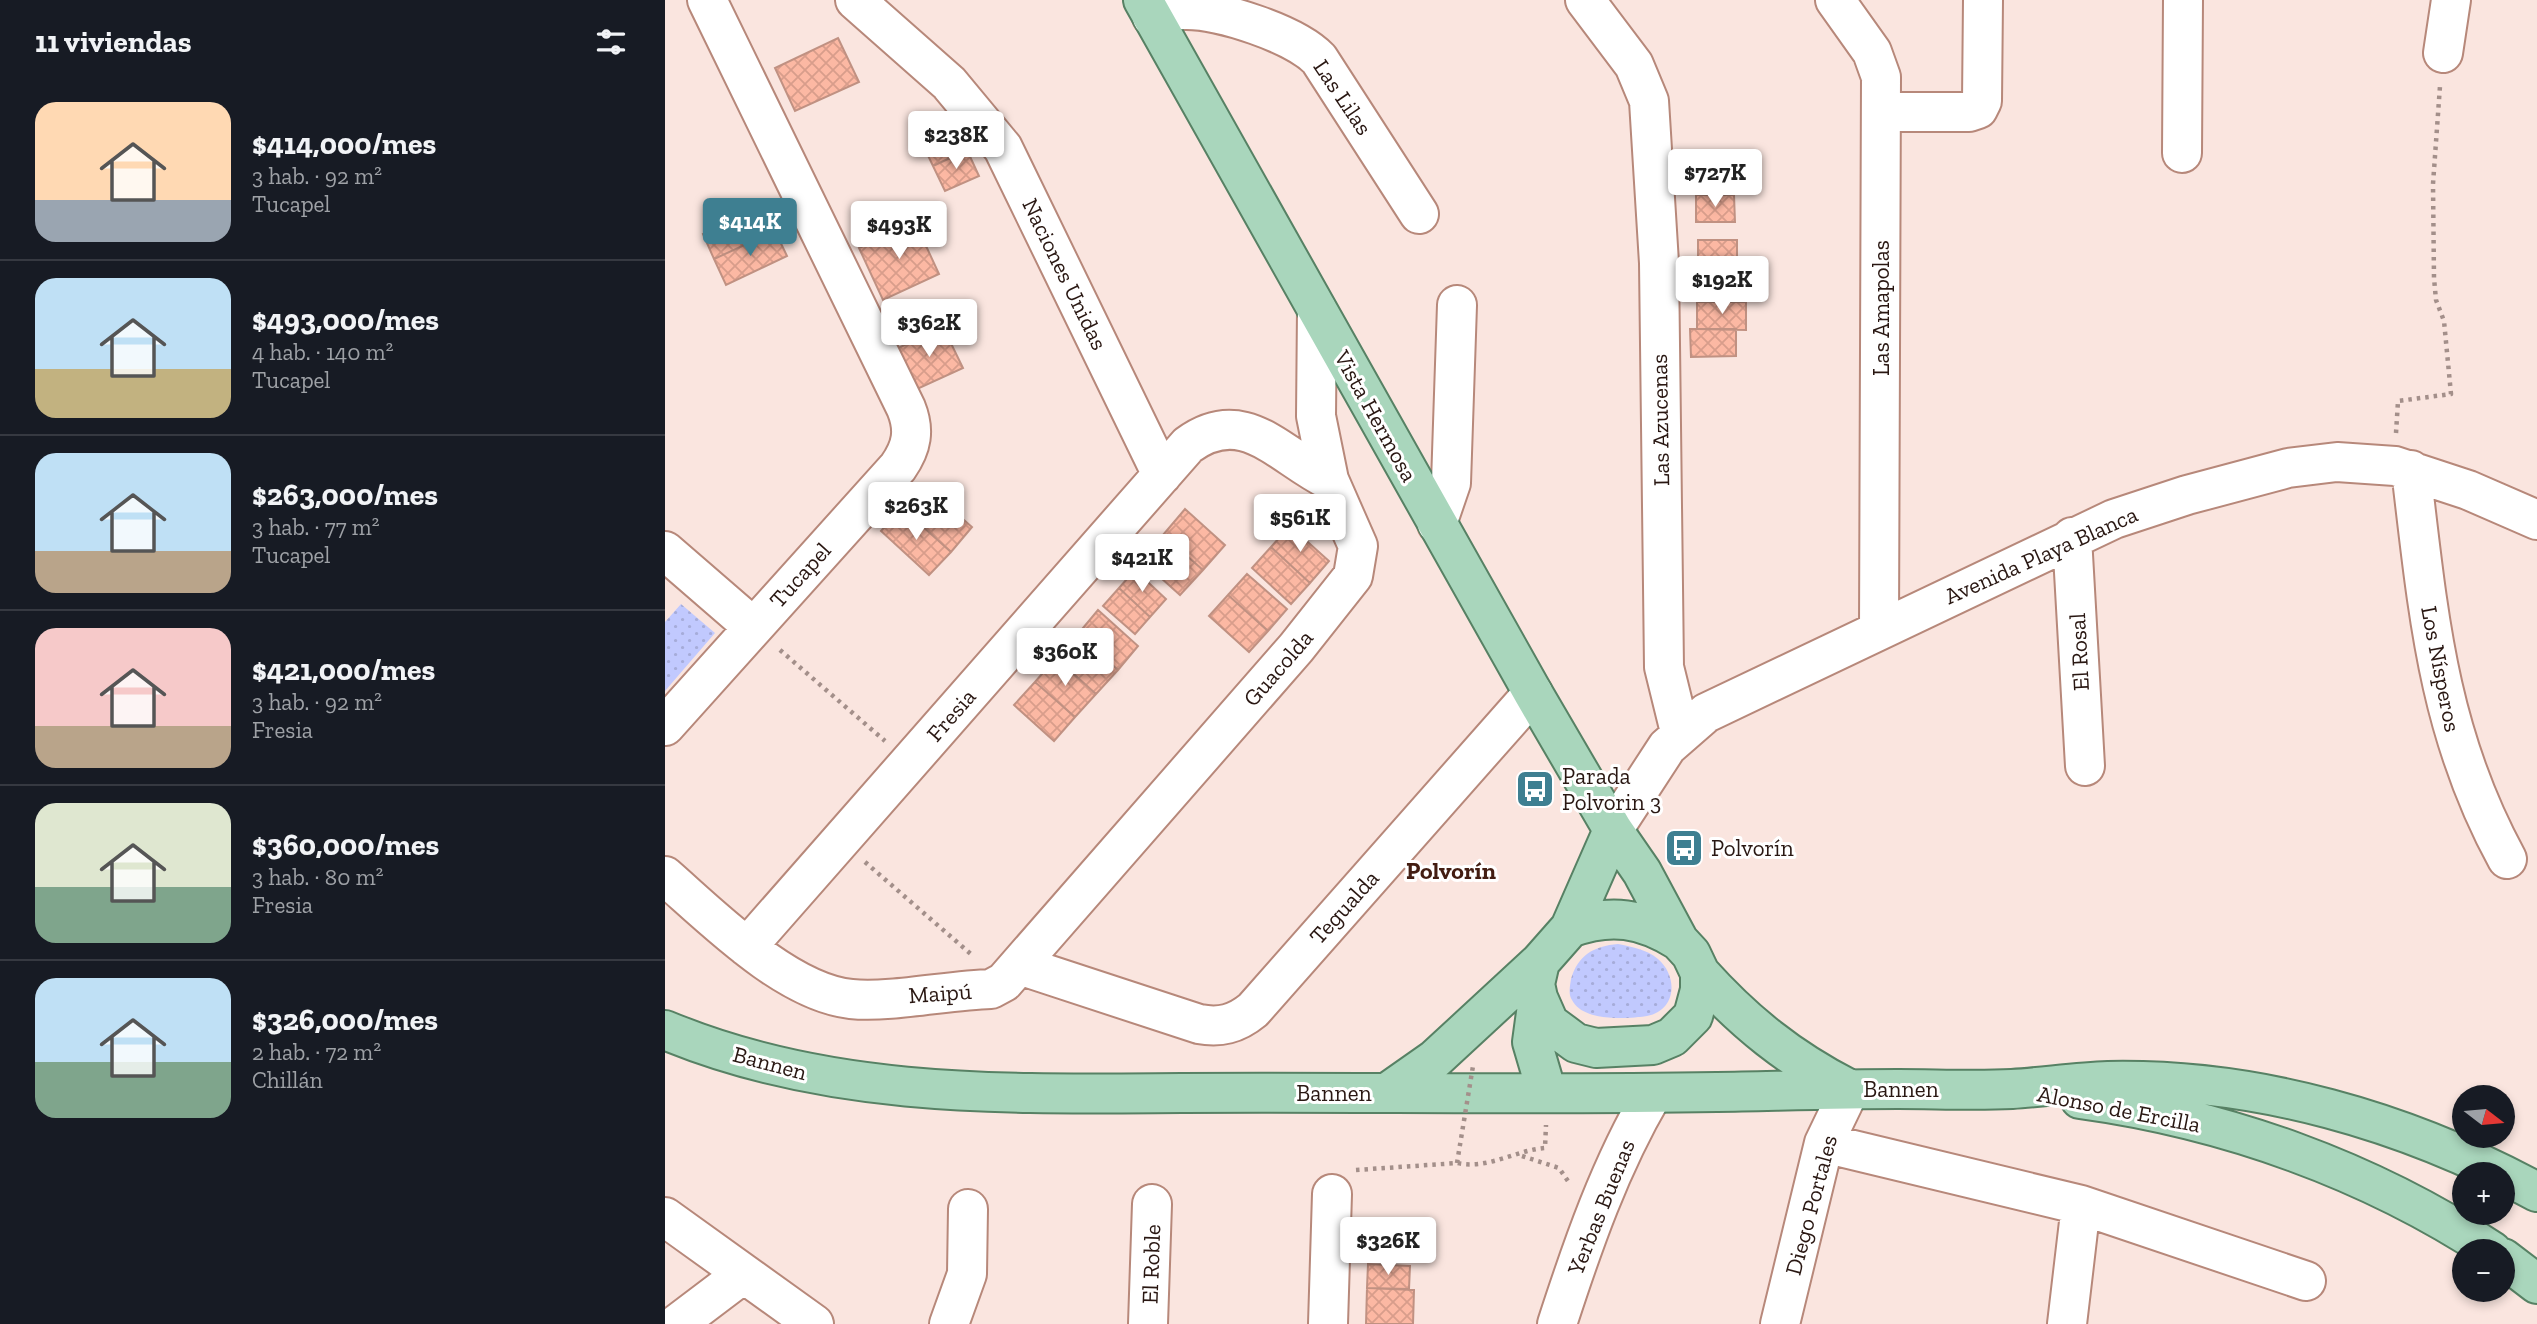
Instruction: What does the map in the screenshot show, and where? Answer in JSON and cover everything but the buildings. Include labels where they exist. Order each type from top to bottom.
[{"type":"main road","name":"Vista Hermosa","points":[[1148,8],[1533,693],[1613,830],[1643,872],[1679,941],[1691,954],[1700,973],[1765,1037],[1792,1057],[1850,1089]]},
{"type":"main road","points":[[1388,1092],[1539,980],[1570,928],[1613,830]]},
{"type":"main road","name":"Vista Hermosa","points":[[1570,928],[1605,918],[1624,918],[1657,928],[1679,941]]},
{"type":"main road","points":[[1653,1093],[1697,1004],[1700,973]]},
{"type":"main road","points":[[1539,980],[1555,1029],[1585,1046],[1653,1045],[1672,1037],[1688,1023]]},
{"type":"main road","points":[[1539,980],[1532,1042],[1547,1093]]},
{"type":"main road","name":"Bannen","points":[[665,1030],[731,1054],[786,1069],[834,1079],[921,1090],[1106,1094],[2012,1089]]},
{"type":"main road","name":"Alonso de Ercilla","points":[[2012,1089],[2108,1081],[2156,1082],[2256,1093],[2358,1117],[2409,1133],[2458,1153],[2537,1192]]},
{"type":"main road","name":"Alonso de Ercilla","points":[[2012,1089],[2159,1114],[2278,1147],[2367,1181],[2415,1205],[2472,1239]]},
{"type":"main road","points":[[2515,1267],[2537,1284]]},
{"type":"street","name":"Naciones Unidas","points":[[855,0],[949,83],[1003,148],[1162,475]]},
{"type":"street","name":"Las Azucenas","points":[[1585,0],[1634,65],[1649,101],[1658,263],[1664,667],[1680,732]]},
{"type":"street","name":"Las Amapolas","points":[[1835,0],[1877,63],[1881,112],[1879,629]]},
{"type":"street","points":[[1881,112],[1969,112],[1977,109],[1982,100],[1983,0]]},
{"type":"street","points":[[2182,153],[2183,0]]},
{"type":"street","points":[[2443,53],[2451,0]]},
{"type":"street","name":"Tucapel","points":[[665,726],[898,467],[907,454],[912,429],[900,395],[713,4]]},
{"type":"street","name":"Las Lilas","points":[[1148,8],[1198,11],[1278,33],[1303,44],[1319,58],[1419,214]]},
{"type":"street","points":[[1437,524],[1451,482],[1457,305]]},
{"type":"street","name":"Guacolda","points":[[1011,973],[1296,648],[1353,576],[1357,546],[1329,480],[1316,416],[1317,310]]},
{"type":"street","name":"Fresia","points":[[747,947],[1162,475],[1200,436],[1226,428],[1259,437],[1329,480]]},
{"type":"street","name":"Avenida Playa Blanca","points":[[1613,830],[1650,770],[1680,732],[1706,713],[2113,519],[2187,495],[2288,468],[2337,462],[2403,468],[2537,520]]},
{"type":"street","name":"Los Nísperos","points":[[2403,468],[2439,677],[2459,754],[2489,825],[2507,859]]},
{"type":"street","name":"El Rosal","points":[[2072,537],[2085,766]]},
{"type":"street","points":[[665,551],[753,627]]},
{"type":"street","name":"Tegualda","points":[[1011,973],[1199,1024],[1211,1026],[1234,1023],[1253,1010],[1533,693]]},
{"type":"street","name":"Maipú","points":[[665,876],[747,947],[787,974],[851,999],[991,989],[1011,973]]},
{"type":"street","name":"Diego Portales","points":[[1780,1324],[1824,1143],[1850,1089]]},
{"type":"street","name":"Yerbas Buenas","points":[[1557,1324],[1601,1197],[1623,1147],[1653,1093]]},
{"type":"street","points":[[1824,1143],[2081,1205],[2306,1281]]},
{"type":"street","points":[[1328,1324],[1332,1194]]},
{"type":"street","name":"El Roble","points":[[1148,1324],[1152,1204]]},
{"type":"street","points":[[2067,1324],[2081,1205]]},
{"type":"street","points":[[949,1324],[967,1274],[968,1209]]},
{"type":"street","points":[[665,1217],[814,1324]]},
{"type":"street","points":[[677,1324],[743,1274]]},
{"type":"path","points":[[2403,468],[2398,401],[2451,394],[2444,321],[2434,289],[2436,118],[2443,53]]},
{"type":"path","points":[[795,663],[909,762]]},
{"type":"path","points":[[840,841],[1011,973]]},
{"type":"path","points":[[1457,1163],[1473,1066]]},
{"type":"path","points":[[1401,1166],[1457,1163],[1466,1165],[1522,1156]]},
{"type":"shaded area","points":[[681,604],[715,633],[665,691],[665,622]]},
{"type":"shaded area","points":[[1618,944],[1649,953],[1665,966],[1671,992],[1669,1000],[1657,1013],[1638,1017],[1595,1016],[1578,1007],[1572,1000],[1571,979],[1578,964],[1594,950]]},
{"type":"place","name":"Parada Polvorin 3","points":[[1535,789]]},
{"type":"place","name":"Polvorín","points":[[1684,848]]},
{"type":"district","name":"Polvorín","points":[[1451,870]]}]
